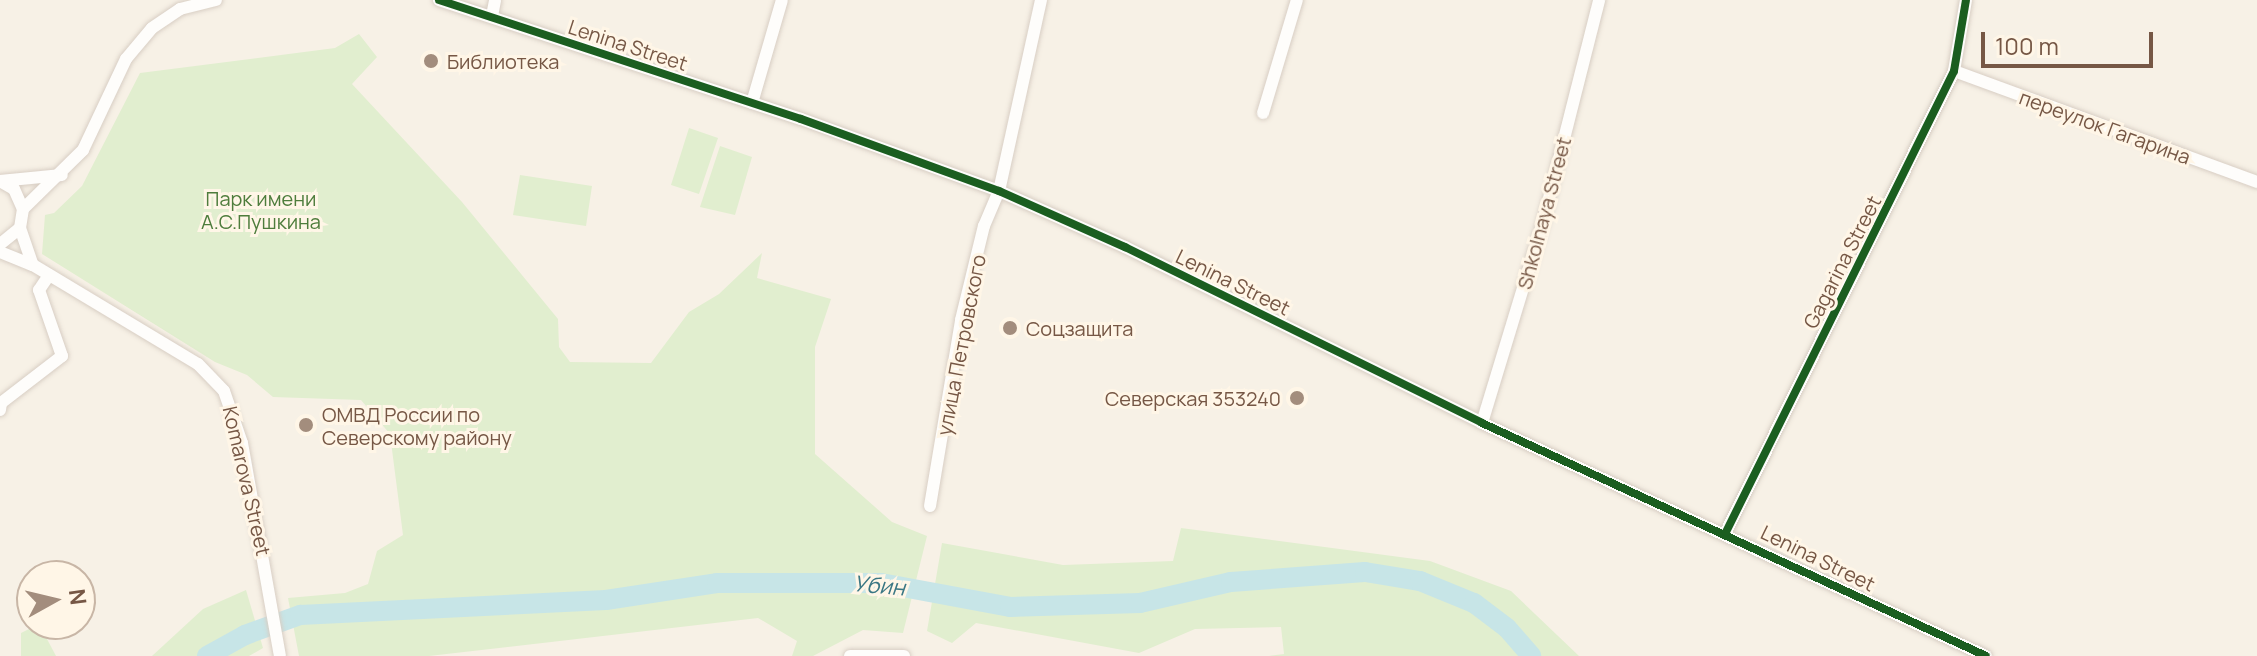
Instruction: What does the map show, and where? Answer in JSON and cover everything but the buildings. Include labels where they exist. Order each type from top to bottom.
[{"type":"street","points":[[23,209],[62,175],[83,150],[126,59],[152,28],[178,4],[216,0]]},
{"type":"street","name":"Lenina Street","points":[[439,0],[752,103],[999,191],[1125,247],[1482,423],[1726,532],[1964,652],[1986,656]]},
{"type":"street","points":[[492,16],[495,0]]},
{"type":"street","points":[[752,103],[782,0]]},
{"type":"street","name":"улица Петровского","points":[[930,506],[961,320],[984,226],[999,191],[1041,0]]},
{"type":"street","points":[[1263,113],[1297,0]]},
{"type":"street","name":"Shkolnaya Street","points":[[1482,423],[1543,222],[1599,0]]},
{"type":"street","name":"Gagarina Street","points":[[1726,532],[1954,71],[1966,0]]},
{"type":"street","name":"переулок Гагарина","points":[[1954,71],[2257,182]]},
{"type":"street","points":[[0,181],[62,175]]},
{"type":"street","points":[[0,181],[14,189],[23,209],[20,228],[33,265]]},
{"type":"street","points":[[0,244],[20,228]]},
{"type":"street","name":"Komarova Street","points":[[0,252],[33,265],[198,364],[224,391],[242,443],[280,656]]},
{"type":"street","points":[[0,410],[1,403],[62,356],[39,290],[49,275]]},
{"type":"street","points":[[850,656],[904,656]]},
{"type":"green space","name":"Парк имени А.С.Пушкина","points":[[359,34],[377,57],[352,84],[462,202],[558,319],[559,347],[570,362],[651,363],[689,312],[719,294],[762,253],[757,278],[831,299],[815,347],[815,454],[892,522],[927,536],[903,633],[863,630],[813,656],[792,656],[797,641],[758,618],[429,656],[299,656],[288,598],[345,593],[368,584],[377,551],[403,535],[390,434],[361,400],[273,397],[247,375],[215,362],[42,254],[45,215],[54,213],[82,186],[140,73],[335,48]]},
{"type":"green space","points":[[689,128],[718,138],[699,194],[671,185]]},
{"type":"green space","points":[[720,146],[752,157],[735,215],[700,207]]},
{"type":"green space","points":[[520,175],[592,186],[586,226],[513,215]]},
{"type":"green space","points":[[1181,528],[1430,561],[1511,591],[1579,656],[1269,656],[1284,654],[1281,627],[1195,629],[1139,653],[976,623],[952,643],[927,631],[942,543],[1063,565],[1173,561]]},
{"type":"green space","points":[[246,590],[263,648],[249,656],[152,656],[203,609]]},
{"type":"green space","points":[[21,640],[48,640],[56,656],[21,656]]},
{"type":"waterway","name":"Убин","points":[[207,656],[245,635],[300,615],[606,600],[717,583],[881,583],[1010,607],[1140,603],[1231,582],[1365,572],[1420,581],[1474,603],[1507,628],[1531,656]]},
{"type":"cycle path","points":[[439,0],[801,119],[999,191],[1125,247],[1482,423],[1986,656]]},
{"type":"cycle path","points":[[1726,532],[1954,71],[1966,0]]},
{"type":"place","name":"Библиотека","points":[[431,61]]},
{"type":"place","name":"Соцзащита","points":[[1010,328]]},
{"type":"place","name":"Северская 353240","points":[[1297,398]]},
{"type":"place","name":"ОМВД России по Северскому району","points":[[306,425]]}]
